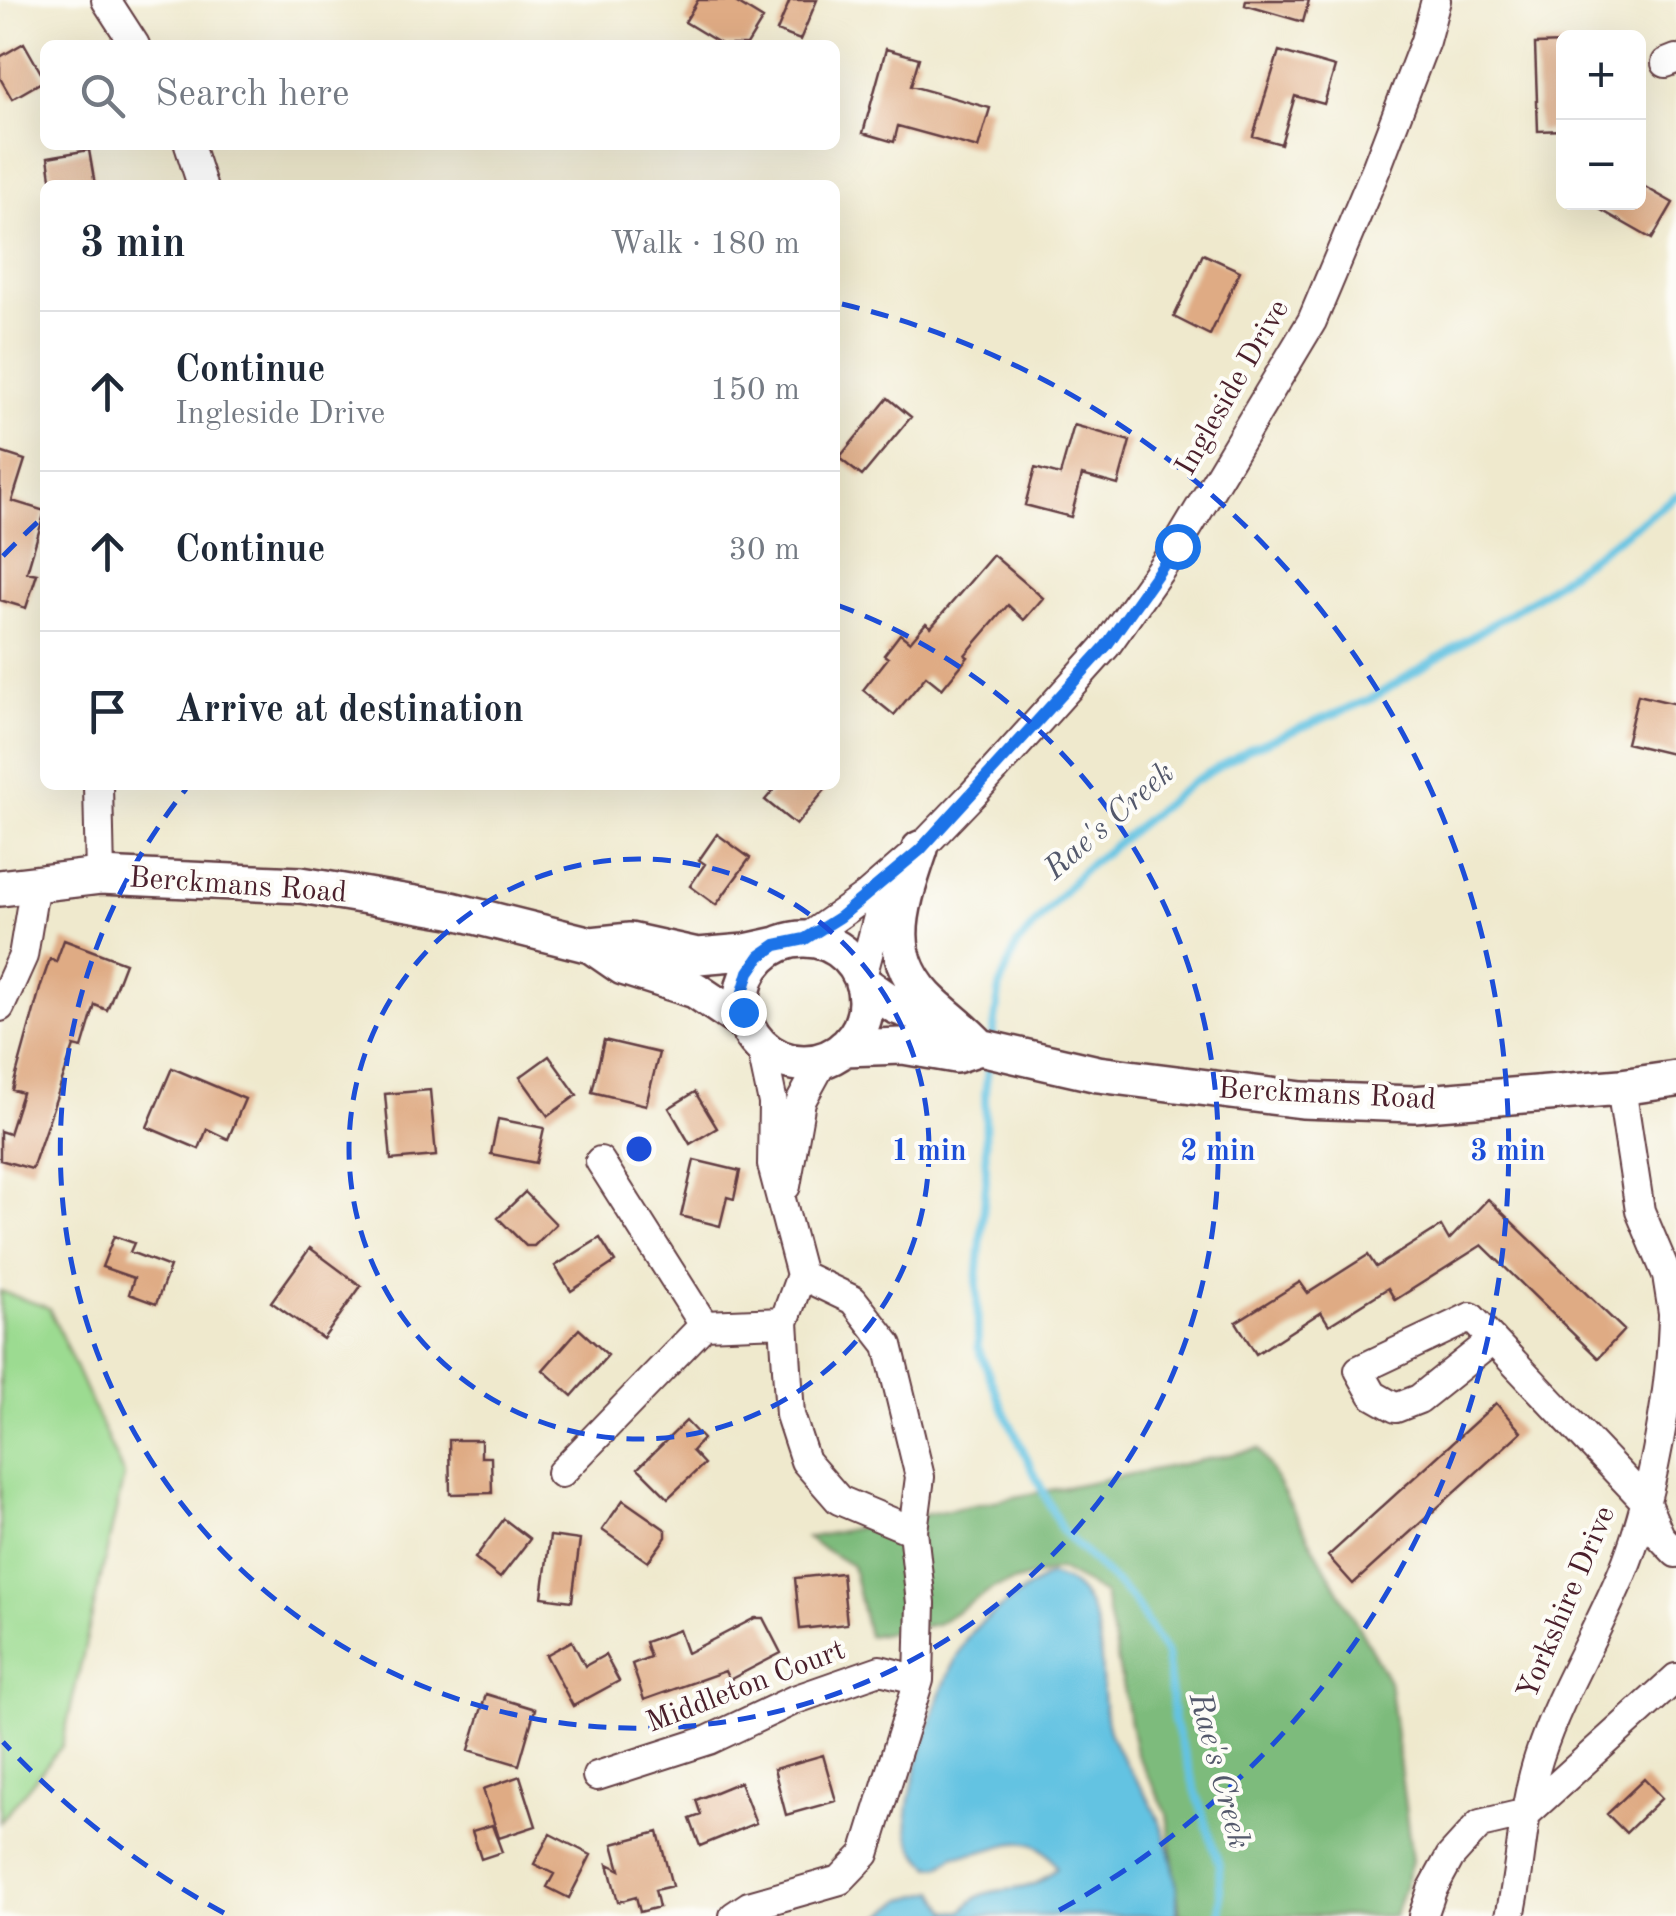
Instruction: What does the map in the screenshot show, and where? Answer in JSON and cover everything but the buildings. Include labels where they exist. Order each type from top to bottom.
[{"type":"main road","points":[[920,850],[902,904],[900,947],[916,986],[972,1038]]},
{"type":"main road","name":"Berckmans Road","points":[[17,886],[100,876],[301,885],[451,910],[591,945],[630,941],[698,956],[745,952],[791,942]]},
{"type":"main road","points":[[791,942],[834,946],[851,959],[863,980],[867,998],[864,1020],[854,1039],[834,1054],[797,1063],[778,1058],[754,1036],[743,1012],[749,972],[760,956],[791,942]]},
{"type":"main road","name":"Berckmans Road","points":[[591,945],[623,967],[695,990],[754,1036]]},
{"type":"main road","name":"Berckmans Road","points":[[863,980],[896,1006],[972,1038],[1098,1074],[1302,1100],[1414,1104],[1676,1079]]},
{"type":"main road","name":"Berckmans Road","points":[[834,1054],[903,1046],[956,1055],[972,1038]]},
{"type":"street","points":[[106,0],[132,40]]},
{"type":"street","name":"Ingleside Drive","points":[[791,942],[840,917],[920,850],[1106,646],[1177,546],[1312,322],[1426,41],[1436,0]]},
{"type":"street","points":[[191,150],[200,180]]},
{"type":"street","points":[[98,790],[100,876]]},
{"type":"street","name":"Ingleside Drive","points":[[863,980],[880,909],[920,850]]},
{"type":"street","points":[[0,1008],[22,956],[17,886]]},
{"type":"street","points":[[754,1036],[773,1103],[772,1165],[801,1275],[784,1322],[790,1415],[805,1461],[839,1500],[913,1531]]},
{"type":"street","points":[[784,1202],[801,1101],[834,1054]]},
{"type":"street","name":"Yorkshire Drive","points":[[1510,1916],[1537,1762],[1554,1714],[1626,1562],[1645,1500],[1672,1358],[1674,1313],[1667,1275],[1640,1211],[1622,1087]]},
{"type":"street","points":[[600,1161],[704,1325]]},
{"type":"street","points":[[734,1916],[749,1906],[840,1880],[865,1854],[919,1680],[922,1603],[913,1531],[920,1477],[888,1345],[852,1300],[801,1275]]},
{"type":"street","points":[[560,1473],[704,1325],[784,1322]]},
{"type":"street","points":[[1493,1340],[1645,1500],[1660,1536],[1676,1552]]},
{"type":"street","name":"Middleton Court","points":[[596,1776],[709,1740],[794,1700],[880,1670],[919,1680]]},
{"type":"street","points":[[1423,1916],[1450,1857],[1480,1824],[1527,1813],[1676,1678]]},
{"type":"green space","points":[[0,1291],[49,1308],[124,1476],[62,1746],[0,1822]]},
{"type":"green space","points":[[1259,1449],[1389,1681],[1412,1861],[1395,1916],[1180,1916],[1167,1813],[1136,1753],[1104,1594],[1059,1569],[995,1587],[937,1624],[868,1636],[852,1566],[806,1538]]},
{"type":"water","points":[[1050,1575],[1075,1587],[1096,1624],[1110,1734],[1163,1831],[1172,1858],[1177,1916],[881,1916],[904,1899],[936,1891],[948,1912],[963,1911],[986,1893],[1033,1885],[1057,1868],[1046,1853],[1023,1843],[955,1855],[941,1866],[932,1867],[916,1852],[908,1830],[919,1760],[938,1700],[960,1650],[984,1621]]},
{"type":"waterway","name":"Rae's Creek","points":[[992,1042],[1000,985],[1017,945],[1081,872],[1191,783],[1251,748],[1371,699],[1536,597],[1676,496]]},
{"type":"waterway","name":"Rae's Creek","points":[[989,1061],[985,1092],[986,1182],[977,1281],[978,1347],[1062,1531],[1133,1600],[1166,1654],[1174,1722],[1219,1865],[1221,1916]]},
{"type":"route","points":[[743,1012],[749,972],[760,956],[776,945],[805,939],[840,917],[920,850],[1106,646],[1177,546]]}]
